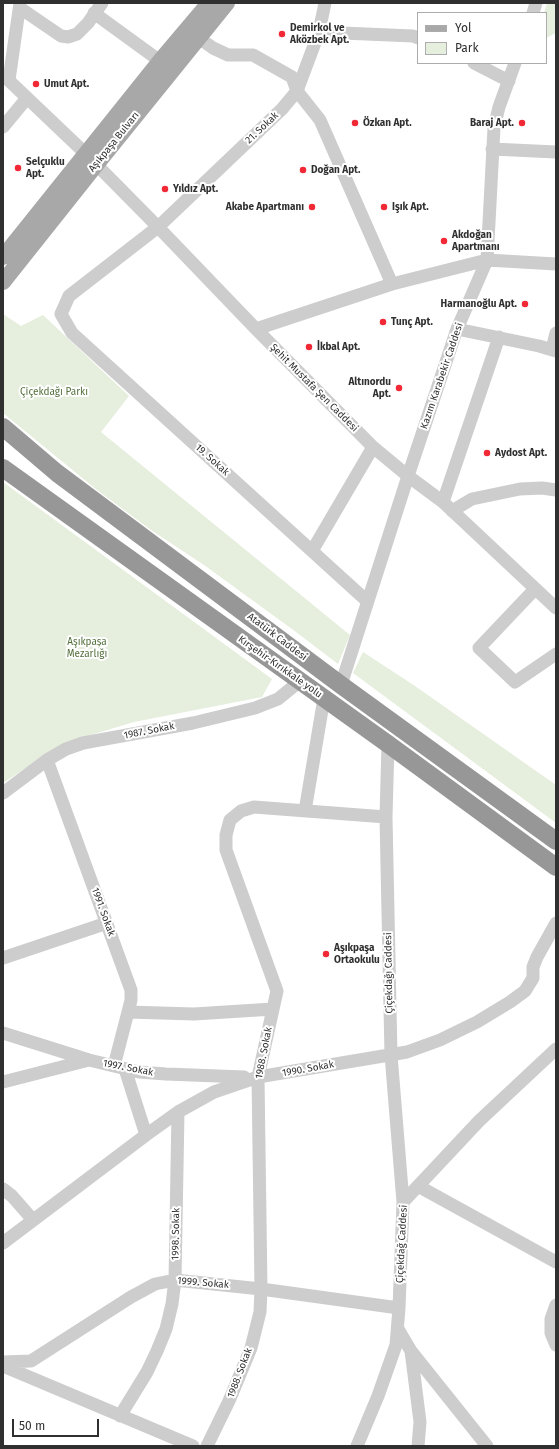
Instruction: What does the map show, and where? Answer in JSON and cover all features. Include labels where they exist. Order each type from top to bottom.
[{"type":"highway","name":"Atatürk Caddesi","points":[[3,427],[57,473],[341,685],[556,841]]},
{"type":"highway","name":"Kırşehir-Kırıkkale yolu","points":[[3,468],[388,744],[556,867]]},
{"type":"main road","name":"Aşıkpaşa Bulvarı","points":[[3,282],[160,61],[209,3]]},
{"type":"main road","name":"Aşıkpaşa Bulvarı","points":[[3,257],[199,38],[227,3]]},
{"type":"street","name":"21. Sokak","points":[[61,314],[69,296],[158,227],[282,109],[297,91],[318,32],[325,3]]},
{"type":"street","points":[[6,78],[20,6],[61,36],[72,36],[77,34],[95,13],[160,61]]},
{"type":"street","points":[[318,32],[413,36],[417,38]]},
{"type":"street","points":[[199,38],[213,48],[228,55],[253,55],[292,77],[297,91],[320,120],[392,284]]},
{"type":"street","points":[[476,64],[508,81]]},
{"type":"street","name":"Kazım Karabekir Caddesi","points":[[341,685],[367,601],[457,329],[487,260],[494,128],[499,107],[515,64]]},
{"type":"street","name":"Şehit Mustafa Şen Caddesi","points":[[6,78],[158,227],[373,448],[447,506],[556,608]]},
{"type":"street","points":[[3,127],[27,98]]},
{"type":"street","points":[[492,149],[556,152]]},
{"type":"street","points":[[256,329],[392,284],[487,260],[556,264]]},
{"type":"street","name":"19. Sokak","points":[[61,314],[72,333],[367,601]]},
{"type":"street","points":[[457,329],[554,350],[556,333]]},
{"type":"street","points":[[447,506],[499,337]]},
{"type":"street","points":[[312,551],[373,448]]},
{"type":"street","points":[[447,506],[520,489],[542,488],[556,490]]},
{"type":"street","points":[[535,589],[479,648],[515,682],[556,654]]},
{"type":"street","name":"1987. Sokak","points":[[3,792],[47,760],[66,749],[83,743],[193,723],[255,708],[278,699],[300,681]]},
{"type":"street","points":[[305,811],[324,698]]},
{"type":"street","name":"Çiçekdağı Caddesi","points":[[388,744],[386,817],[391,1055],[403,1202]]},
{"type":"street","name":"1991. Sokak","points":[[47,760],[131,990],[131,1000],[119,1068]]},
{"type":"street","name":"1988. Sokak","points":[[207,1446],[229,1401],[251,1348],[260,1312],[258,1077],[277,991],[226,850],[226,835],[230,820],[241,811],[254,807],[386,817]]},
{"type":"street","points":[[3,958],[107,923]]},
{"type":"street","name":"1990. Sokak","points":[[3,1243],[178,1112],[214,1092],[258,1077],[391,1055],[422,1047],[459,1032],[495,1012],[525,990],[534,978],[533,967],[537,957],[556,924]]},
{"type":"street","points":[[128,1012],[194,1014],[273,1009]]},
{"type":"street","name":"1997. Sokak","points":[[3,1033],[89,1060],[139,1072],[258,1077]]},
{"type":"street","name":"Çiçekdağ Caddesi","points":[[357,1446],[376,1403],[396,1345],[398,1329],[403,1202],[479,1121],[556,1050]]},
{"type":"street","points":[[3,1082],[89,1060]]},
{"type":"street","points":[[119,1068],[146,1135]]},
{"type":"street","name":"1998. Sokak","points":[[120,1416],[147,1372],[166,1329],[172,1304],[176,1280],[178,1112]]},
{"type":"street","points":[[418,1186],[556,1262]]},
{"type":"street","points":[[3,1189],[12,1196],[33,1220]]},
{"type":"street","name":"1999. Sokak","points":[[3,1362],[31,1361],[131,1297],[155,1284],[176,1280],[399,1308]]},
{"type":"street","points":[[556,1305],[551,1318],[551,1333],[556,1345]]},
{"type":"street","points":[[398,1329],[411,1351],[487,1446]]},
{"type":"street","points":[[411,1351],[420,1422],[418,1446]]},
{"type":"street","points":[[3,1366],[192,1446]]},
{"type":"green space","points":[[547,3],[556,3],[556,33],[547,38],[547,12],[544,12]]},
{"type":"green space","name":"Çiçekdağı Parkı","points":[[3,314],[21,326],[43,315],[129,396],[101,432],[350,635],[338,664],[204,565],[151,530],[97,490],[3,413]]},
{"type":"green space","name":"Aşıkpaşa Mezarlığı","points":[[3,482],[272,679],[262,697],[134,722],[64,743],[3,783]]},
{"type":"green space","points":[[363,652],[415,686],[556,785],[556,823],[353,673]]},
{"type":"place","name":"Demirkol ve Aközbek Apt.","points":[[282,34]]},
{"type":"place","name":"Umut Apt.","points":[[36,84]]},
{"type":"place","name":"Özkan Apt.","points":[[355,123]]},
{"type":"place","name":"Baraj Apt.","points":[[522,123]]},
{"type":"place","name":"Selçuklu Apt.","points":[[18,168]]},
{"type":"place","name":"Doğan Apt.","points":[[303,170]]},
{"type":"place","name":"Yıldız Apt.","points":[[165,189]]},
{"type":"place","name":"Akabe Apartmanı","points":[[312,207]]},
{"type":"place","name":"Işık Apt.","points":[[384,207]]},
{"type":"place","name":"Akdoğan Apartmanı","points":[[444,241]]},
{"type":"place","name":"Harmanoğlu Apt.","points":[[525,304]]},
{"type":"place","name":"Tunç Apt.","points":[[383,322]]},
{"type":"place","name":"İkbal Apt.","points":[[309,347]]},
{"type":"place","name":"Altınordu Apt.","points":[[399,388]]},
{"type":"place","name":"Aydost Apt.","points":[[487,453]]},
{"type":"place","name":"Aşıkpaşa Ortaokulu","points":[[326,954]]}]
